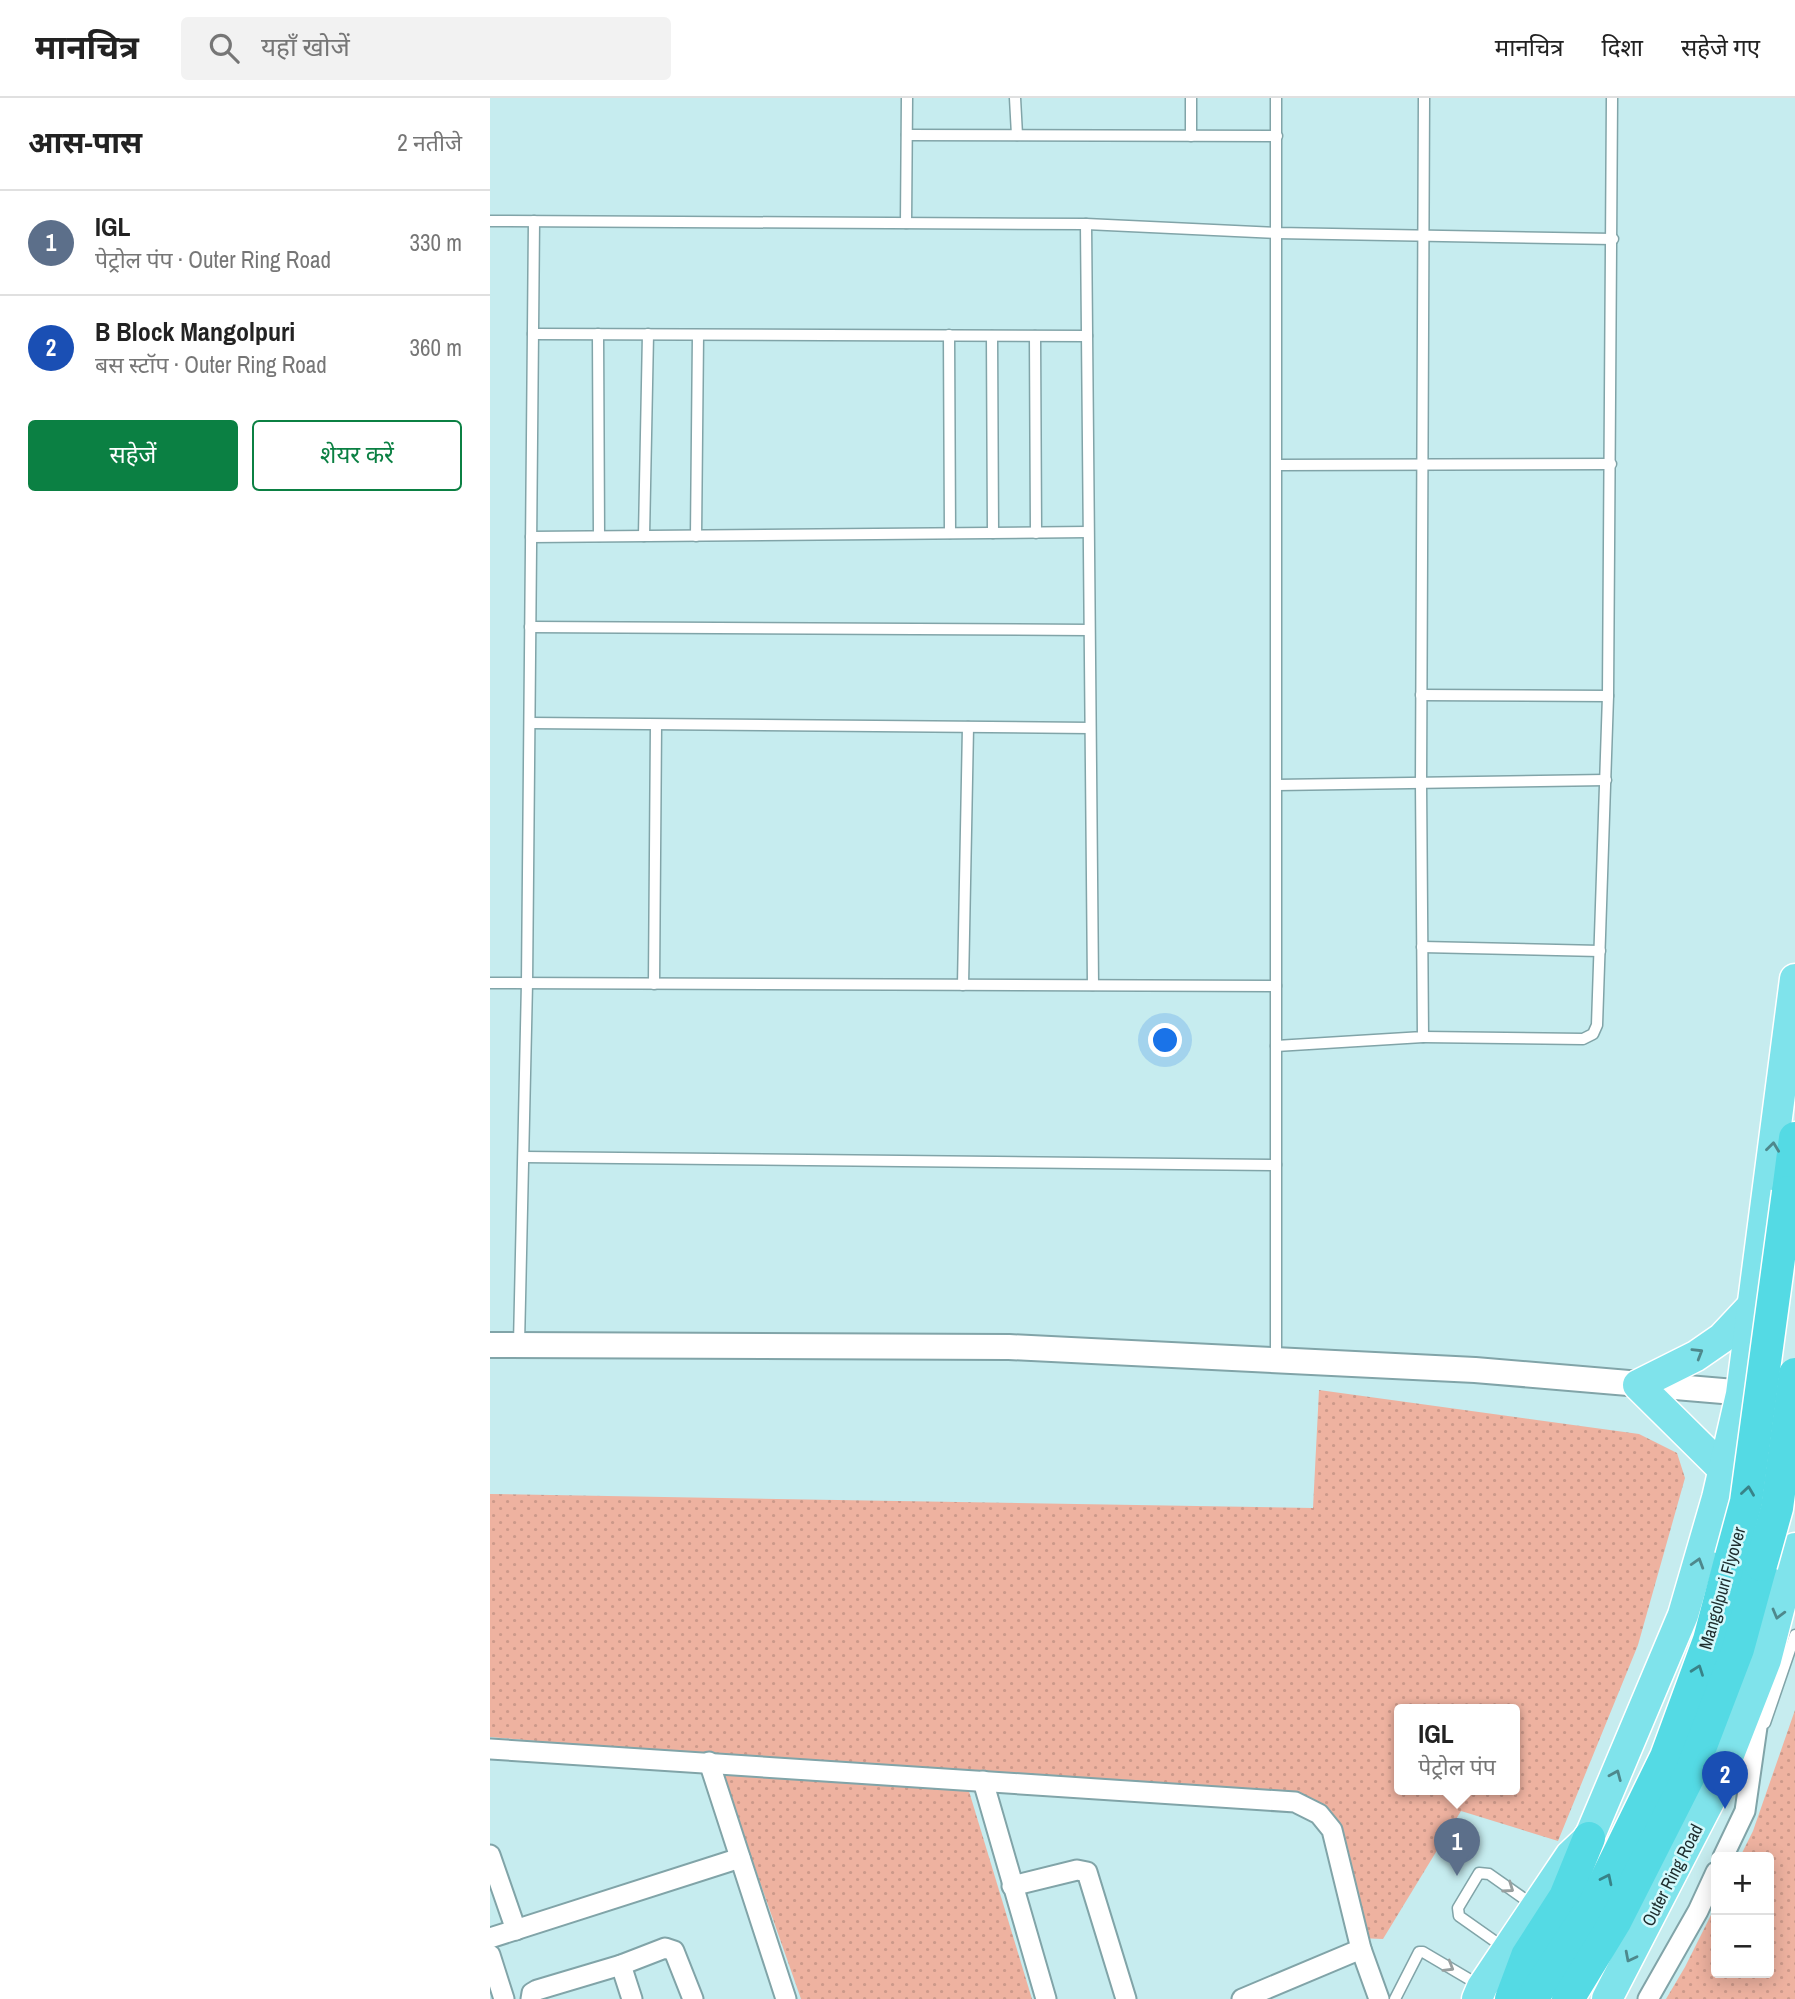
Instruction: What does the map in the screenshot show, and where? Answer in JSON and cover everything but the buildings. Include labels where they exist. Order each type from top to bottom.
[{"type":"highway","name":"Mangolpuri Flyover","points":[[1532,1999],[1594,1904],[1666,1757],[1709,1640],[1746,1502],[1795,1138]]},
{"type":"highway","name":"Mangolpuri Flyover","points":[[1568,1999],[1615,1922],[1691,1772],[1738,1649],[1777,1508],[1795,1374]]},
{"type":"highway","points":[[1511,1999],[1527,1956],[1565,1897],[1589,1838]]},
{"type":"main road","points":[[1479,1993],[1570,1856],[1589,1838],[1683,1615],[1724,1470],[1741,1394],[1795,978]]},
{"type":"main road","points":[[1767,1196],[1776,1218],[1795,1231]]},
{"type":"main road","points":[[1724,1470],[1638,1385],[1696,1356],[1722,1338],[1753,1305]]},
{"type":"main road","name":"Outer Ring Road","points":[[1607,1999],[1716,1788],[1766,1660],[1795,1548]]},
{"type":"street","points":[[490,1345],[1009,1347],[1475,1370],[1741,1394],[1795,1394]]},
{"type":"street","points":[[1725,1852],[1745,1811],[1766,1660]]},
{"type":"street","points":[[490,1749],[1295,1802],[1319,1814],[1332,1830],[1361,1949],[1379,1999]]},
{"type":"street","points":[[709,1762],[786,1999]]},
{"type":"street","points":[[983,1781],[1046,1999]]},
{"type":"street","points":[[490,1855],[516,1930]]},
{"type":"street","points":[[490,1938],[740,1858]]},
{"type":"street","points":[[1012,1886],[1077,1870],[1087,1872],[1126,1999]]},
{"type":"street","points":[[1648,1999],[1711,1883]]},
{"type":"street","points":[[531,1999],[532,1993],[537,1990],[621,1965],[665,1948],[674,1951],[694,1999]]},
{"type":"street","points":[[1242,1999],[1361,1949]]},
{"type":"street","points":[[490,1955],[504,1999]]},
{"type":"street","points":[[621,1965],[632,1999]]},
{"type":"lane","points":[[906,98],[906,223]]},
{"type":"lane","points":[[1015,98],[1017,135]]},
{"type":"lane","points":[[1191,98],[1191,136]]},
{"type":"lane","points":[[1276,98],[1276,1360]]},
{"type":"lane","points":[[1423,1037],[1421,783],[1424,98]]},
{"type":"lane","points":[[1276,1046],[1423,1037],[1583,1039],[1593,1034],[1597,1025],[1608,696],[1612,98]]},
{"type":"lane","points":[[907,135],[1276,136]]},
{"type":"lane","points":[[490,221],[1086,224],[1277,233],[1613,239]]},
{"type":"lane","points":[[519,1345],[527,983],[534,221]]},
{"type":"lane","points":[[1086,224],[1093,985]]},
{"type":"lane","points":[[533,334],[1087,336]]},
{"type":"lane","points":[[598,334],[599,536]]},
{"type":"lane","points":[[644,536],[648,334]]},
{"type":"lane","points":[[696,536],[698,335]]},
{"type":"lane","points":[[949,335],[950,534]]},
{"type":"lane","points":[[992,336],[993,533]]},
{"type":"lane","points":[[1035,336],[1036,533]]},
{"type":"lane","points":[[1276,465],[1611,464]]},
{"type":"lane","points":[[531,537],[1088,532]]},
{"type":"lane","points":[[530,627],[1089,630]]},
{"type":"lane","points":[[1422,695],[1608,696]]},
{"type":"lane","points":[[530,723],[1090,729]]},
{"type":"lane","points":[[654,984],[656,725]]},
{"type":"lane","points":[[963,985],[968,727]]},
{"type":"lane","points":[[1277,785],[1606,780]]},
{"type":"lane","points":[[1422,947],[1600,951]]},
{"type":"lane","points":[[490,983],[1276,986]]},
{"type":"lane","points":[[524,1157],[1276,1166]]},
{"type":"lane","points":[[1752,1763],[1795,1636]]},
{"type":"lane","points":[[1507,1949],[1459,1916],[1458,1908],[1479,1873],[1489,1874],[1536,1906]]},
{"type":"lane","points":[[1395,1999],[1419,1952],[1423,1952],[1479,1993]]},
{"type":"shaded area","points":[[1319,1390],[1639,1434],[1677,1453],[1685,1478],[1638,1645],[1558,1841],[1461,1811],[1383,1939],[1359,1938],[1323,1810],[490,1737],[490,1494],[1313,1508]]},
{"type":"shaded area","points":[[1795,1710],[1795,1999],[1666,1999],[1711,1915],[1711,1978],[1774,1978],[1774,1852],[1742,1852],[1753,1831]]},
{"type":"shaded area","points":[[722,1774],[968,1788],[1032,1999],[801,1999]]},
{"type":"place","name":"B Block Mangolpuri","points":[[1725,1809]]},
{"type":"place","name":"IGL","points":[[1457,1876]]}]
